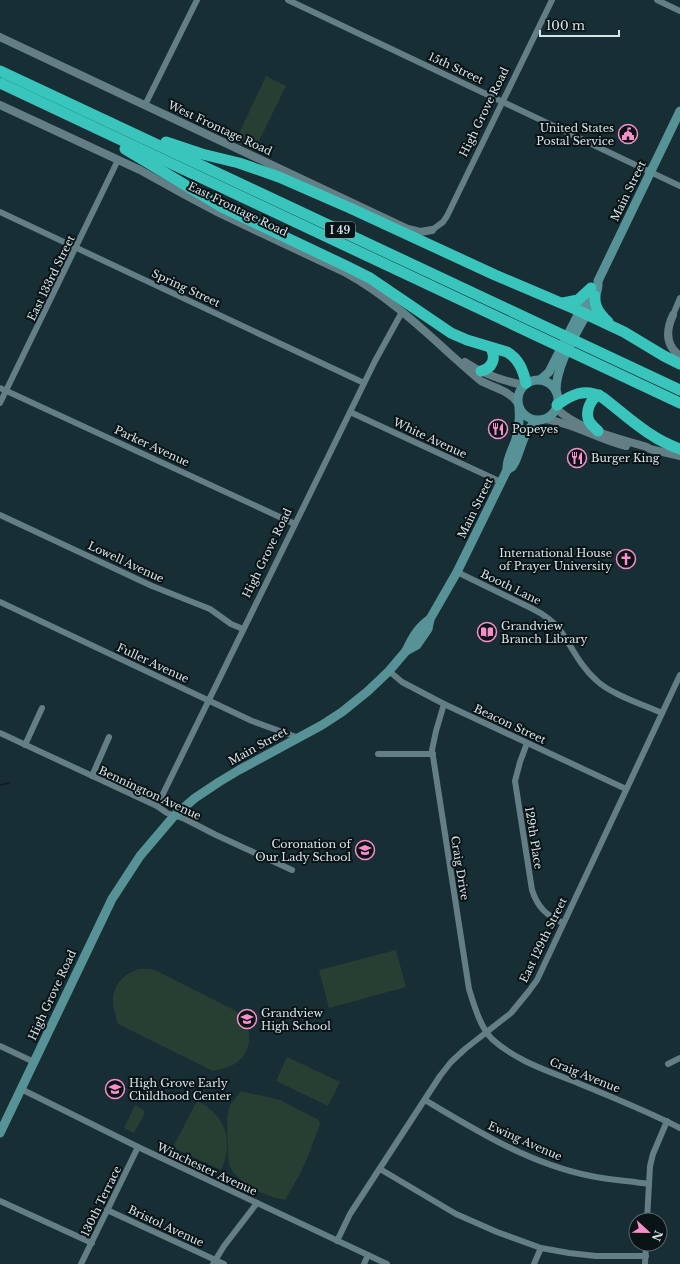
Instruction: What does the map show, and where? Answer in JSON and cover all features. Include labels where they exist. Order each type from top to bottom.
[{"type":"highway","name":"I 49","points":[[0,71],[680,390]]},
{"type":"highway","name":"I 49","points":[[0,83],[680,403]]},
{"type":"highway","points":[[123,128],[202,154],[239,163],[279,177],[500,277],[563,303],[581,316],[611,325],[680,364]]},
{"type":"highway","points":[[103,131],[117,144],[216,204],[358,272],[451,332],[468,340],[507,352],[516,358],[522,369],[525,384]]},
{"type":"highway","points":[[563,303],[578,300],[595,288]]},
{"type":"highway","points":[[595,288],[595,303],[598,310],[611,325]]},
{"type":"highway","points":[[481,371],[488,369],[492,364],[494,356],[491,348]]},
{"type":"highway","points":[[557,406],[576,393],[585,392],[599,395],[650,434],[680,449]]},
{"type":"highway","points":[[598,431],[591,424],[587,415],[591,401],[594,397],[599,395]]},
{"type":"main road","name":"Main Street","points":[[556,391],[556,367],[680,110]]},
{"type":"main road","name":"Main Street","points":[[540,380],[556,367]]},
{"type":"main road","points":[[532,380],[540,380],[550,384],[556,391],[557,396],[557,406],[553,413],[541,420],[526,417],[518,405],[519,392],[525,384],[532,380]]},
{"type":"main road","name":"Main Street","points":[[130,871],[158,834],[174,816],[195,798],[219,782],[322,725],[342,712],[365,694],[389,671],[406,651],[417,644],[428,629],[430,619],[456,572],[507,470],[507,464],[518,434],[520,420],[518,405]]},
{"type":"main road","name":"Main Street","points":[[507,470],[512,467],[515,462],[526,432],[531,425],[541,420]]},
{"type":"main road","name":"High Grove Road","points":[[0,1133],[112,898],[130,871]]},
{"type":"street","points":[[145,106],[197,0]]},
{"type":"street","name":"15th Street","points":[[288,0],[680,186]]},
{"type":"street","name":"High Grove Road","points":[[432,230],[443,222],[447,216],[552,0]]},
{"type":"street","points":[[657,0],[680,11]]},
{"type":"street","name":"West Frontage Road","points":[[0,37],[408,229],[420,232],[428,232],[432,230]]},
{"type":"street","name":"East Frontage Road","points":[[0,105],[140,170],[219,213],[346,272],[380,294],[481,381],[489,386],[508,392],[518,405]]},
{"type":"street","name":"East 133rd Street","points":[[0,403],[118,160]]},
{"type":"street","name":"Spring Street","points":[[0,212],[364,383]]},
{"type":"street","points":[[680,298],[669,322],[668,336],[673,350],[680,356]]},
{"type":"street","name":"High Grove Road","points":[[157,806],[364,383],[402,312]]},
{"type":"street","name":"East Frontage Road","points":[[452,355],[501,380],[525,384]]},
{"type":"street","name":"Parker Avenue","points":[[0,388],[295,524]]},
{"type":"street","points":[[557,406],[569,418],[598,431],[647,447],[650,450]]},
{"type":"street","name":"White Avenue","points":[[350,412],[501,482]]},
{"type":"street","points":[[541,420],[562,423],[615,443],[680,456]]},
{"type":"street","name":"Lowell Avenue","points":[[0,515],[152,586],[210,609],[231,624],[244,629]]},
{"type":"street","name":"Booth Lane","points":[[456,572],[543,614],[559,630],[585,669],[596,681],[611,690],[662,713]]},
{"type":"street","name":"Fuller Avenue","points":[[0,602],[252,721],[299,738]]},
{"type":"street","name":"Beacon Street","points":[[389,671],[402,682],[444,704],[626,790]]},
{"type":"street","name":"East 129th Street","points":[[337,1241],[350,1214],[440,1076],[451,1062],[465,1049],[511,1013],[537,980],[680,675]]},
{"type":"street","name":"Craig Drive","points":[[444,704],[432,750],[469,989],[476,1012],[487,1032]]},
{"type":"street","points":[[25,745],[42,708]]},
{"type":"street","name":"Bennington Avenue","points":[[0,733],[157,806],[167,813],[185,819],[216,836],[292,870]]},
{"type":"street","points":[[92,776],[109,736]]},
{"type":"street","name":"129th Place","points":[[527,743],[515,781],[532,890],[536,901],[542,910],[552,918],[563,923]]},
{"type":"street","points":[[378,754],[433,754]]},
{"type":"street","name":"Craig Avenue","points":[[487,1032],[504,1048],[530,1064],[653,1114],[680,1128]]},
{"type":"street","points":[[0,1046],[34,1062]]},
{"type":"street","points":[[668,1064],[680,1058]]},
{"type":"street","name":"Winchester Avenue","points":[[21,1089],[138,1147],[387,1264]]},
{"type":"street","name":"Ewing Avenue","points":[[425,1100],[493,1140],[537,1160],[563,1169],[591,1176],[649,1184]]},
{"type":"street","points":[[647,1212],[650,1166],[653,1154],[667,1121]]},
{"type":"street","name":"130th Terrace","points":[[82,1264],[138,1147]]},
{"type":"street","points":[[380,1169],[456,1214],[497,1232],[541,1248],[596,1256],[646,1256]]},
{"type":"street","points":[[0,1201],[92,1243]]},
{"type":"street","points":[[214,1262],[224,1246],[257,1203]]},
{"type":"street","name":"Bristol Avenue","points":[[108,1210],[214,1262],[224,1264]]},
{"type":"street","points":[[534,1264],[541,1248]]},
{"type":"street","points":[[645,1264],[646,1252]]},
{"type":"street","points":[[364,1264],[368,1256]]},
{"type":"green space","points":[[266,76],[286,86],[254,151],[235,142]]},
{"type":"green space","points":[[396,950],[406,987],[329,1008],[319,970]]},
{"type":"green space","points":[[139,969],[157,971],[234,1010],[240,1015],[248,1028],[249,1036],[249,1043],[242,1057],[231,1066],[213,1071],[118,1024],[113,1005],[113,996],[120,981],[128,974]]},
{"type":"green space","points":[[287,1057],[340,1082],[328,1106],[276,1081]]},
{"type":"green space","points":[[241,1091],[280,1100],[319,1120],[320,1125],[312,1147],[300,1174],[285,1200],[248,1188],[233,1172],[229,1165],[227,1118],[230,1105]]},
{"type":"green space","points":[[197,1101],[215,1113],[225,1130],[227,1150],[221,1170],[176,1149],[174,1145]]},
{"type":"green space","points":[[135,1105],[144,1110],[144,1115],[134,1133],[124,1128]]},
{"type":"waterway","points":[[0,785],[9,783]]},
{"type":"place","name":"United States Postal Service","points":[[628,134]]},
{"type":"place","name":"Popeyes","points":[[498,429]]},
{"type":"place","name":"Burger King","points":[[577,458]]},
{"type":"place","name":"International House of Prayer University","points":[[626,559]]},
{"type":"place","name":"Grandview Branch Library","points":[[487,632]]},
{"type":"place","name":"Coronation of Our Lady School","points":[[365,850]]},
{"type":"place","name":"Grandview High School","points":[[247,1019]]},
{"type":"place","name":"High Grove Early Childhood Center","points":[[115,1089]]}]
